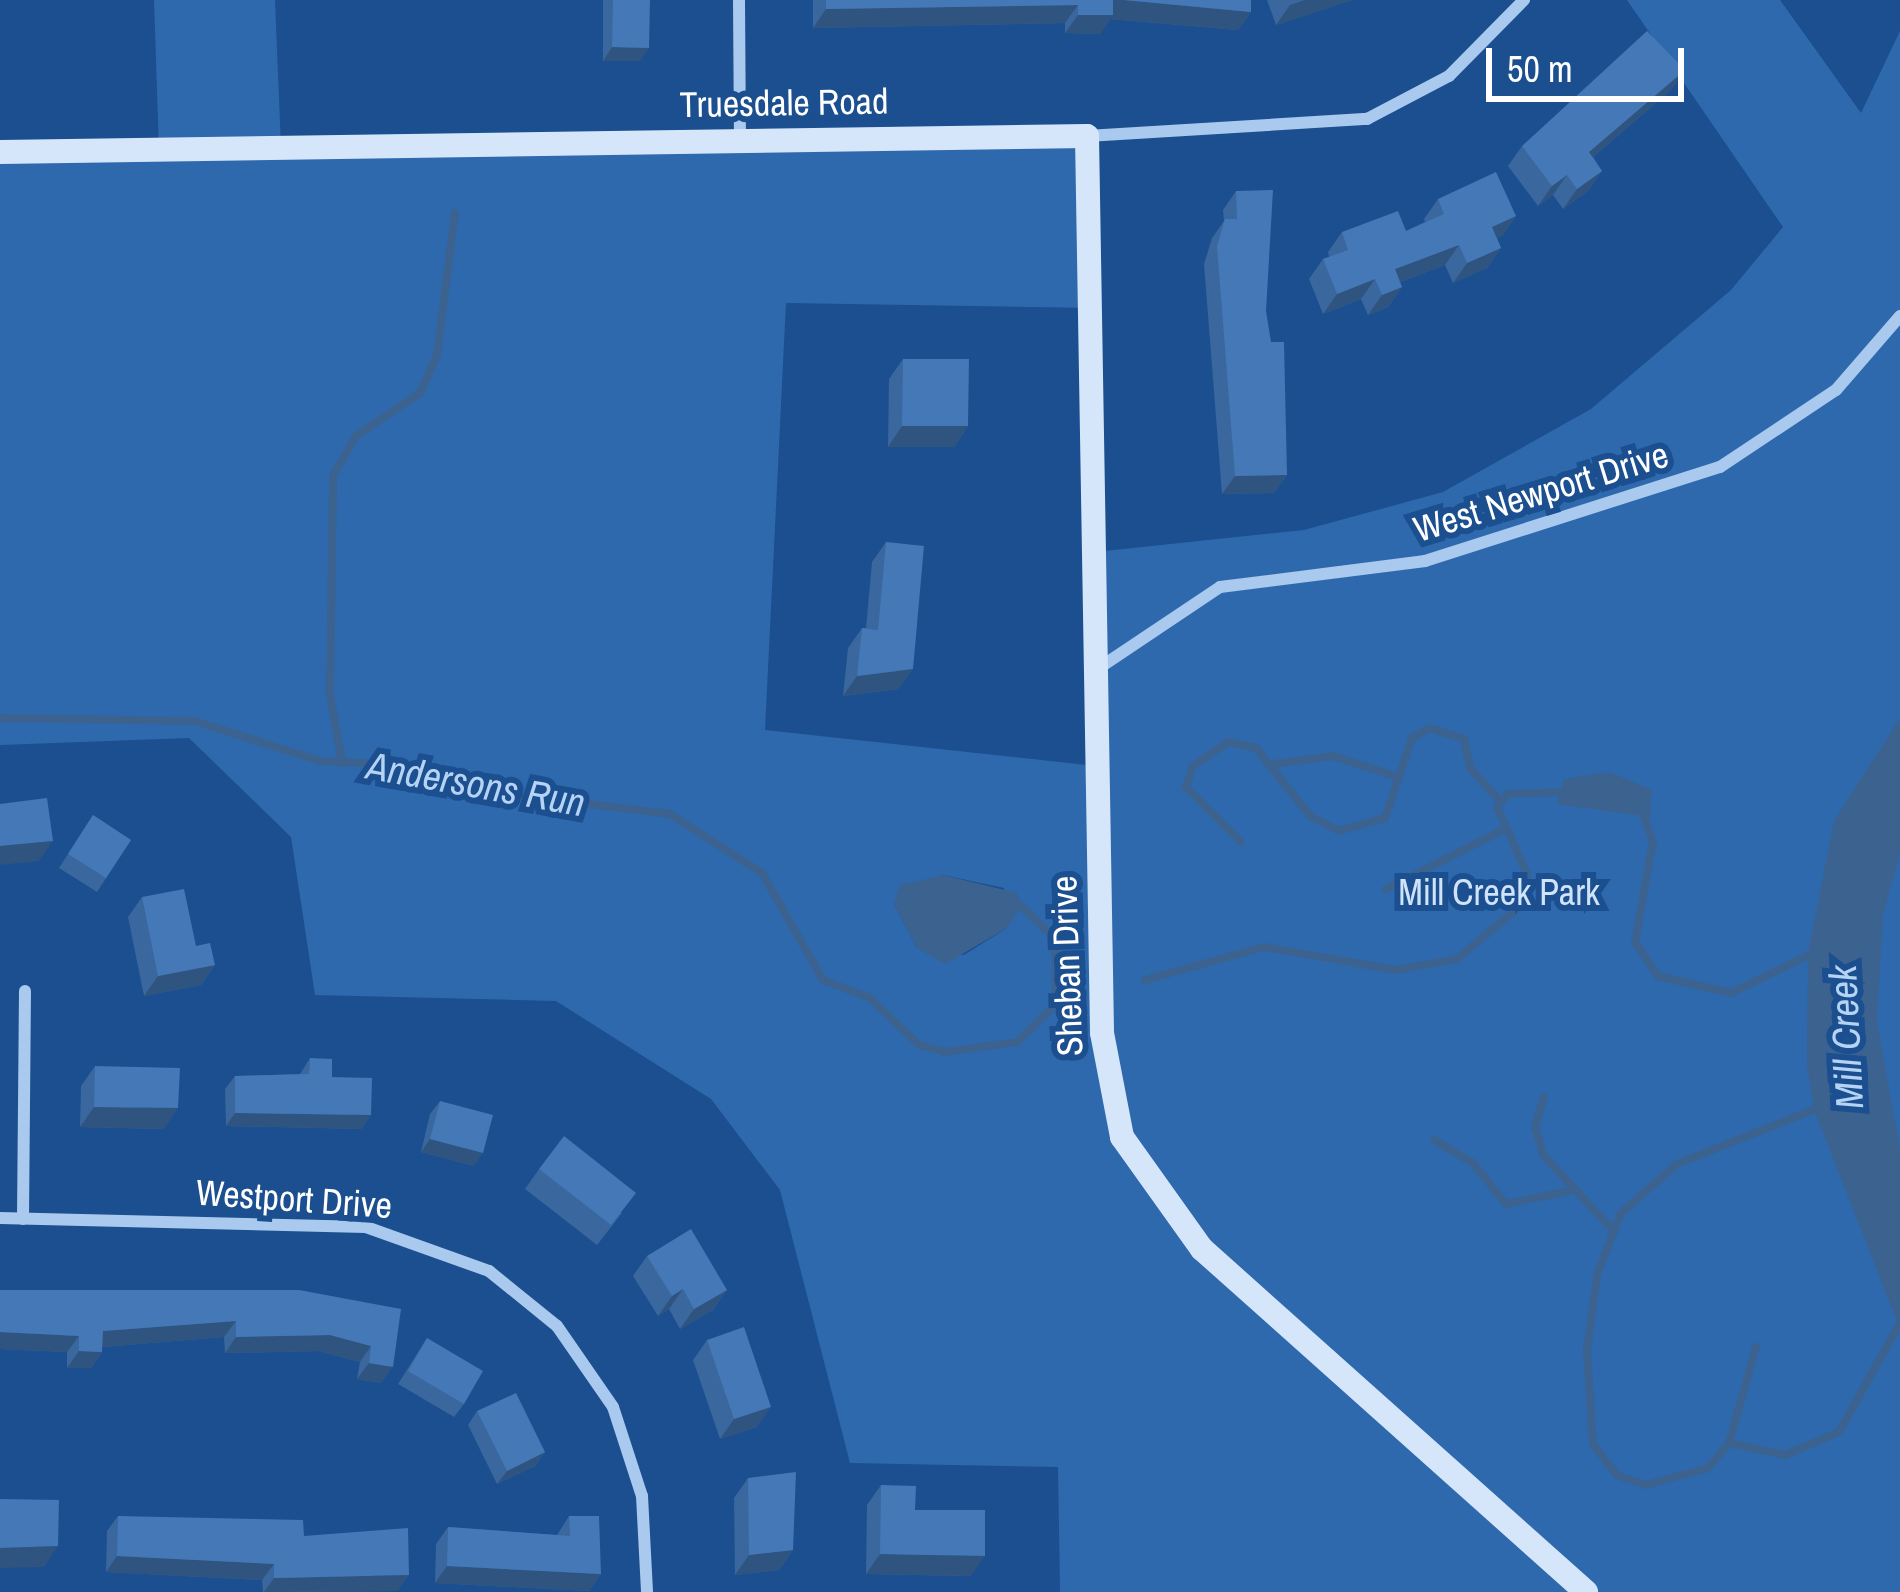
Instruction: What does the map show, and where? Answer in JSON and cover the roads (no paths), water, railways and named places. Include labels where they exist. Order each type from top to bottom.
[{"type":"street","points":[[739,0],[740,139]]},
{"type":"street","name":"Truesdale Road","points":[[0,152],[1087,136],[1367,119],[1449,76],[1524,0]]},
{"type":"street","name":"Sheban Drive","points":[[1087,136],[1102,1033],[1133,1160],[1202,1249],[1586,1592]]},
{"type":"street","name":"West Newport Drive","points":[[1096,671],[1220,587],[1439,557],[1720,467],[1836,391],[1900,316]]},
{"type":"street","points":[[23,1219],[25,992]]},
{"type":"street","name":"Westport Drive","points":[[0,1218],[367,1227],[489,1271],[557,1326],[613,1407],[642,1496],[647,1592]]},
{"type":"water","name":"Mill Creek","points":[[1900,718],[1900,853],[1883,916],[1877,1021],[1900,1149],[1900,1329],[1814,1110],[1807,1065],[1808,953],[1834,821]]},
{"type":"water","points":[[1609,772],[1652,790],[1650,817],[1557,804],[1564,779]]},
{"type":"water","points":[[943,875],[1017,893],[1021,906],[1007,928],[945,964],[917,948],[894,903],[900,885]]},
{"type":"waterway","points":[[342,763],[330,695],[333,476],[356,436],[420,393],[437,355],[455,213]]},
{"type":"waterway","name":"Andersons Run","points":[[0,718],[195,721],[320,761],[406,765],[489,792],[670,814],[762,873],[823,980],[870,998],[919,1045],[945,1052],[1017,1042],[1056,1004],[1055,938],[1021,906]]},
{"type":"waterway","points":[[1241,842],[1186,787],[1193,766],[1228,742],[1256,748],[1310,816],[1339,831],[1385,818],[1412,738],[1429,728],[1464,739],[1470,768],[1501,802]]},
{"type":"waterway","points":[[1273,764],[1333,756],[1398,777]]},
{"type":"waterway","name":"Andersons Run","points":[[1145,980],[1264,947],[1396,970],[1457,959],[1526,901],[1527,874],[1497,807],[1508,794],[1563,792]]},
{"type":"waterway","name":"Andersons Run","points":[[1643,814],[1653,841],[1635,942],[1658,976],[1731,993],[1813,953]]},
{"type":"waterway","points":[[1386,889],[1501,831]]},
{"type":"waterway","points":[[1544,1097],[1535,1127],[1544,1156],[1614,1231]]},
{"type":"waterway","name":"Mill Creek","points":[[1756,1347],[1729,1443],[1708,1468],[1646,1485],[1617,1475],[1593,1444],[1587,1350],[1597,1275],[1621,1213],[1677,1164],[1818,1108]]},
{"type":"waterway","points":[[1434,1140],[1473,1163],[1506,1204],[1569,1191]]},
{"type":"waterway","points":[[1729,1443],[1785,1455],[1839,1432],[1900,1323]]},
{"type":"park label","name":"Mill Creek Park","points":[[1499,893]]}]
